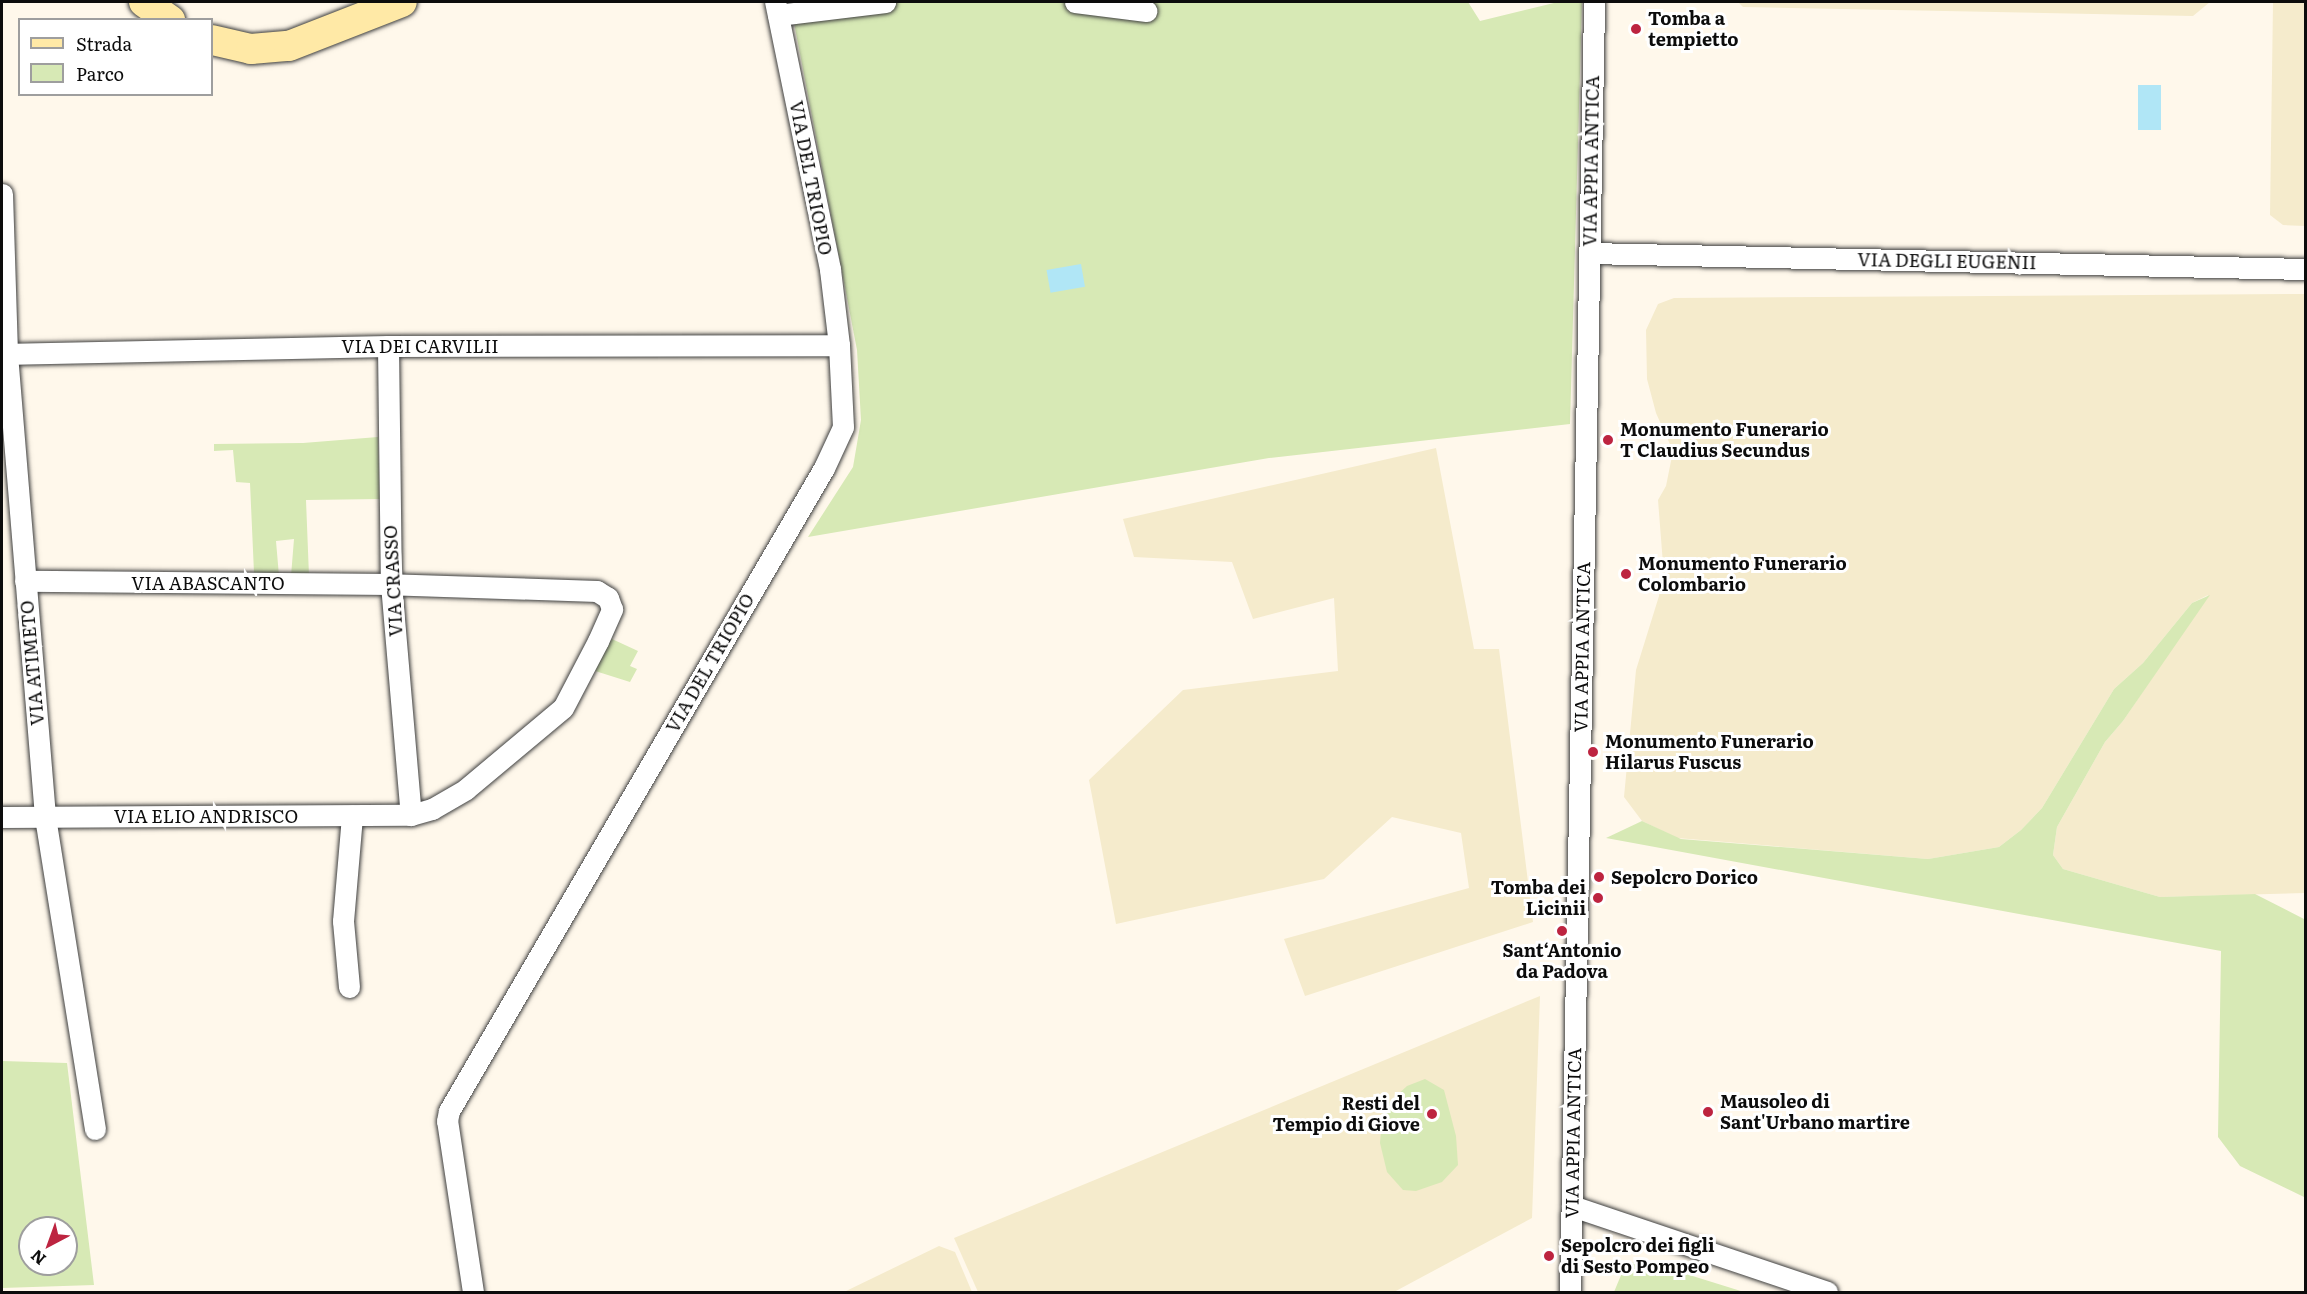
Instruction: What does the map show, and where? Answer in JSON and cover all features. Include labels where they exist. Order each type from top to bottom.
[{"type":"main road","points":[[144,2],[167,18]]},
{"type":"main road","points":[[213,40],[250,49],[289,46],[402,2]]},
{"type":"street","points":[[777,8],[885,2]]},
{"type":"street","points":[[1075,2],[1146,11]]},
{"type":"street","name":"VIA APPIA ANTICA","points":[[1570,1293],[1593,2]]},
{"type":"street","name":"VIA DEL TRIOPIO","points":[[473,1293],[447,1121],[449,1111],[824,468],[843,427],[839,345],[830,269],[777,8]]},
{"type":"street","name":"VIA ATIMETO","points":[[2,194],[4,354],[45,817],[95,1129]]},
{"type":"street","name":"VIA DEGLI EUGENII","points":[[1589,254],[2306,268]]},
{"type":"street","name":"VIA DEI CARVILII","points":[[4,354],[388,346],[839,345]]},
{"type":"street","name":"VIA CRASSO","points":[[388,346],[391,584],[411,815]]},
{"type":"street","name":"VIA ABASCANTO","points":[[25,582],[391,584],[597,591],[608,598],[612,609],[598,641],[562,708],[466,789],[432,809],[411,815]]},
{"type":"street","points":[[349,987],[343,921],[352,815]]},
{"type":"street","name":"VIA ELIO ANDRISCO","points":[[2,817],[411,815]]},
{"type":"street","points":[[1572,1206],[1827,1293]]},
{"type":"shaded area","points":[[1738,2],[2210,2],[2193,16],[1743,7]]},
{"type":"shaded area","points":[[2273,2],[2305,2],[2305,226],[2283,225],[2270,215]]},
{"type":"shaded area","points":[[2305,294],[2305,893],[2160,897],[2063,869],[2053,855],[2057,827],[2105,742],[2123,721],[2208,595],[2192,603],[2143,663],[2114,689],[2042,808],[2021,830],[1999,847],[1928,859],[1677,838],[1642,821],[1624,797],[1636,670],[1659,596],[1663,564],[1658,500],[1666,486],[1673,451],[1656,413],[1647,379],[1646,330],[1658,304],[1674,298]]},
{"type":"shaded area","points":[[1436,448],[1474,649],[1499,649],[1533,922],[1305,996],[1284,939],[1469,888],[1461,833],[1392,817],[1324,879],[1116,924],[1089,780],[1183,690],[1338,671],[1334,598],[1253,619],[1232,562],[1134,557],[1123,519]]},
{"type":"shaded area","points":[[1540,996],[1532,1218],[1394,1292],[978,1292],[954,1238]]},
{"type":"shaded area","points":[[939,1246],[955,1252],[972,1292],[844,1292]]},
{"type":"green space","points":[[790,2],[1468,2],[1480,21],[1558,2],[1582,2],[1570,424],[1269,458],[808,537],[853,467],[861,420],[857,350]]},
{"type":"green space","points":[[378,437],[380,499],[306,500],[309,576],[291,576],[294,539],[276,541],[279,576],[254,573],[250,483],[236,482],[233,450],[214,451],[214,444],[303,443]]},
{"type":"green space","points":[[2210,595],[2123,721],[2105,742],[2057,827],[2053,855],[2063,869],[2160,897],[2255,894],[2304,919],[2304,1197],[2240,1166],[2218,1137],[2221,951],[1606,838],[1642,821],[1681,839],[1928,859],[1999,847],[2021,830],[2042,808],[2114,689],[2143,663],[2192,603]]},
{"type":"green space","points":[[612,639],[638,651],[630,666],[637,669],[630,682],[592,670]]},
{"type":"green space","points":[[2,1061],[67,1063],[94,1285],[2,1288]]},
{"type":"green space","points":[[1425,1079],[1444,1090],[1456,1136],[1458,1165],[1442,1182],[1416,1191],[1403,1190],[1387,1172],[1380,1143],[1383,1108],[1407,1086]]},
{"type":"green space","points":[[1638,1259],[1744,1292],[1614,1292],[1624,1268]]},
{"type":"water","points":[[2138,85],[2161,85],[2161,130],[2138,130]]},
{"type":"water","points":[[1081,264],[1085,287],[1051,293],[1047,270]]},
{"type":"place","name":"Tomba a tempietto","points":[[1636,29]]},
{"type":"place","name":"Monumento Funerario T Claudius Secundus","points":[[1608,440]]},
{"type":"place","name":"Monumento Funerario Colombario","points":[[1626,574]]},
{"type":"place","name":"Monumento Funerario Hilarus Fuscus","points":[[1593,752]]},
{"type":"place","name":"Sepolcro Dorico","points":[[1599,877]]},
{"type":"place","name":"Tomba dei Licinii","points":[[1598,898]]},
{"type":"place","name":"Sant‘Antonio da Padova","points":[[1562,931]]},
{"type":"place","name":"Mausoleo di Sant'Urbano martire","points":[[1708,1112]]},
{"type":"place","name":"Resti del Tempio di Giove","points":[[1432,1114]]},
{"type":"place","name":"Sepolcro dei figli di Sesto Pompeo","points":[[1549,1256]]}]
